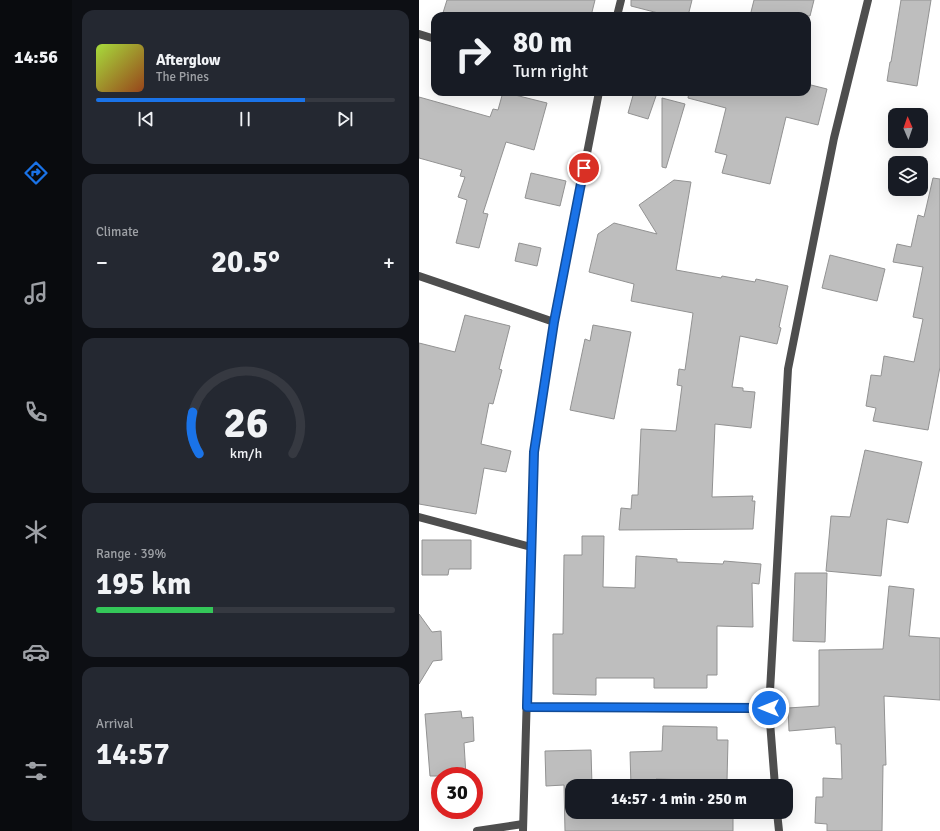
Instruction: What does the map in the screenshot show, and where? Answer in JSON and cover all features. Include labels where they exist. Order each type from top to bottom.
[{"type":"street","points":[[618,12],[621,0]]},
{"type":"street","points":[[774,779],[769,708],[788,369],[834,138],[868,0]]},
{"type":"street","points":[[419,34],[431,38]]},
{"type":"street","points":[[477,831],[523,827],[534,452],[554,322],[597,96]]},
{"type":"street","points":[[419,276],[554,322]]},
{"type":"street","points":[[419,516],[531,547]]},
{"type":"street","points":[[527,707],[769,708]]},
{"type":"street","points":[[778,819],[779,831]]},
{"type":"building","points":[[447,0],[595,0],[592,12],[443,12]]},
{"type":"building","points":[[631,0],[692,0],[689,12],[654,12],[631,6]]},
{"type":"building","points":[[754,0],[814,0],[811,12],[751,12]]},
{"type":"building","points":[[901,0],[931,0],[917,86],[887,81]]},
{"type":"building","points":[[811,85],[827,89],[818,125],[786,117],[770,184],[722,173],[727,155],[715,152],[726,108],[688,98],[688,96],[811,96]]},
{"type":"building","points":[[502,96],[519,96],[547,103],[534,150],[506,142],[483,213],[488,214],[479,248],[456,243],[467,200],[458,197],[465,177],[460,176],[462,170],[419,158],[419,97],[490,117],[493,109],[498,110]]},
{"type":"building","points":[[633,96],[656,96],[648,119],[628,113]]},
{"type":"building","points":[[662,98],[685,104],[666,168],[662,167]]},
{"type":"building","points":[[531,173],[566,181],[560,206],[525,198]]},
{"type":"building","points":[[933,178],[940,179],[940,367],[928,430],[873,421],[876,408],[866,406],[871,375],[881,376],[884,356],[914,362],[923,319],[913,317],[923,267],[893,262],[897,244],[911,247],[918,215],[924,217]]},
{"type":"building","points":[[674,180],[691,182],[676,270],[755,282],[756,279],[788,286],[779,327],[781,328],[777,344],[740,336],[732,387],[743,388],[743,391],[755,392],[751,428],[715,424],[712,497],[753,496],[752,501],[755,501],[753,529],[619,530],[621,508],[631,509],[632,495],[638,495],[641,429],[676,431],[682,386],[677,385],[679,369],[685,370],[693,313],[631,301],[634,284],[589,272],[598,234],[614,223],[657,234],[639,205]]},
{"type":"building","points":[[519,243],[541,248],[537,266],[515,261]]},
{"type":"building","points":[[830,255],[885,269],[877,301],[822,288]]},
{"type":"building","points":[[465,315],[510,326],[499,369],[502,370],[493,404],[489,403],[481,444],[511,451],[506,472],[484,468],[476,514],[419,504],[419,343],[455,352]]},
{"type":"building","points":[[593,325],[631,332],[614,419],[570,410],[585,339],[590,341]]},
{"type":"building","points":[[865,450],[922,462],[908,523],[887,519],[881,576],[826,571],[831,516],[850,517]]},
{"type":"building","points":[[582,536],[604,536],[603,587],[635,588],[636,556],[677,559],[677,562],[723,564],[724,561],[761,564],[759,584],[752,583],[753,627],[717,626],[717,675],[707,675],[707,688],[654,688],[654,678],[596,678],[596,695],[553,694],[553,634],[563,634],[564,555],[582,555]]},
{"type":"building","points":[[422,540],[471,540],[471,569],[449,569],[448,575],[422,575]]},
{"type":"building","points":[[795,573],[827,573],[825,642],[793,641]]},
{"type":"building","points":[[889,586],[914,589],[909,636],[940,638],[940,700],[884,696],[886,765],[883,765],[882,831],[827,831],[827,824],[815,823],[816,797],[823,797],[823,778],[842,779],[841,744],[836,744],[835,727],[789,731],[788,708],[819,706],[819,650],[883,649]]},
{"type":"building","points":[[419,614],[432,632],[441,631],[442,660],[433,661],[419,684]]},
{"type":"building","points":[[461,711],[462,718],[473,717],[474,741],[464,743],[465,767],[431,767],[430,776],[425,714]]},
{"type":"building","points":[[663,726],[717,727],[717,740],[728,740],[727,779],[631,779],[630,752],[662,751]]},
{"type":"building","points":[[591,750],[592,779],[565,779],[565,819],[733,819],[733,831],[565,831],[564,785],[546,786],[545,751]]},
{"type":"route","points":[[584,168],[554,322],[534,452],[527,707],[769,708]]}]
